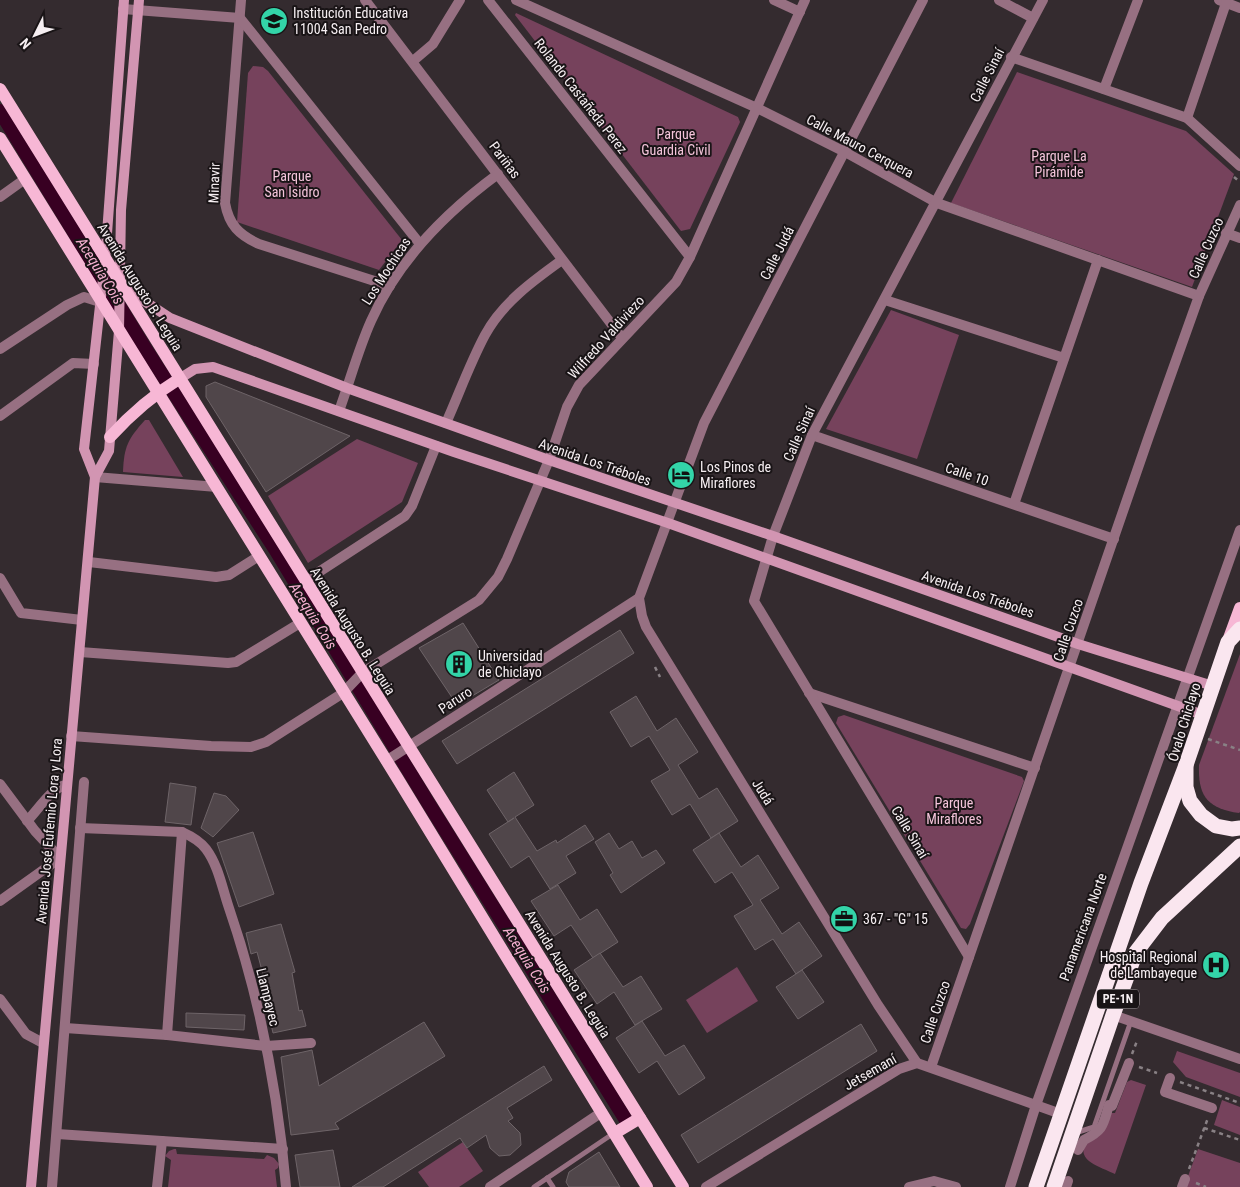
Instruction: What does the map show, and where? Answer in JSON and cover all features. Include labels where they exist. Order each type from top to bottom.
[{"type":"highway","name":"Óvalo Chiclayo","points":[[1240,629],[1228,642],[1186,765],[1186,788],[1190,801],[1201,816],[1216,826],[1232,829],[1240,828]]},
{"type":"highway","name":"PE-1N","points":[[1036,1187],[1141,883],[1186,765]]},
{"type":"highway","name":"PE-1N","points":[[1062,1185],[1072,1134],[1136,952],[1162,918],[1240,846]]},
{"type":"main road","name":"Avenida José Eufemio Lora y Lora","points":[[95,477],[84,449],[105,261],[124,4]]},
{"type":"main road","name":"Avenida José Eufemio Lora y Lora","points":[[31,1187],[66,785],[89,562],[95,477],[109,451],[119,331],[122,210],[139,5]]},
{"type":"main road","name":"Avenida Augusto B. Leguia","points":[[0,89],[407,747],[683,1187]]},
{"type":"main road","points":[[0,138],[100,302],[159,392],[648,1187]]},
{"type":"main road","name":"Avenida Los Tréboles","points":[[121,286],[170,318],[347,388],[548,460],[773,536],[1078,644],[1213,686]]},
{"type":"main road","points":[[110,437],[130,415],[159,392],[195,369],[213,367],[540,482],[668,523],[1070,669],[1203,715]]},
{"type":"main road","points":[[1228,642],[1240,608]]},
{"type":"main road","points":[[615,1133],[640,1118]]},
{"type":"street","name":"Minavir","points":[[241,0],[225,203],[232,226],[245,238],[259,244],[390,286]]},
{"type":"street","name":"Pariñas","points":[[365,0],[622,338]]},
{"type":"street","points":[[413,62],[433,44],[460,0]]},
{"type":"street","name":"Rolando Castañeda Perez","points":[[488,0],[690,257]]},
{"type":"street","name":"Calle Mauro Cerquera","points":[[516,0],[757,108],[845,152],[936,203],[1200,296]]},
{"type":"street","points":[[774,0],[800,12]]},
{"type":"street","name":"Wilfredo Valdiviezo","points":[[71,736],[251,747],[281,734],[343,693],[361,673],[478,600],[498,577],[507,559],[540,482],[567,408],[579,385],[676,282],[690,257],[805,0]]},
{"type":"street","name":"Calle Judá","points":[[668,523],[704,423],[923,0]]},
{"type":"street","points":[[999,0],[1033,18]]},
{"type":"street","name":"Calle Sinaí","points":[[969,957],[754,601],[773,536],[812,435],[936,203],[1011,56],[1043,0]]},
{"type":"street","points":[[1104,89],[1138,0]]},
{"type":"street","points":[[1187,118],[1223,1],[1240,8]]},
{"type":"street","points":[[124,4],[240,18],[420,244]]},
{"type":"street","points":[[1011,56],[1187,118],[1240,166]]},
{"type":"street","name":"Los Mochicas","points":[[339,411],[362,344],[390,286],[420,244],[457,206],[498,174]]},
{"type":"street","points":[[0,197],[25,179]]},
{"type":"street","name":"Calle Cuzco","points":[[931,1067],[1200,296],[1226,233],[1240,205]]},
{"type":"street","points":[[1226,233],[1240,238]]},
{"type":"street","points":[[446,423],[486,333],[504,309],[531,282],[562,260]]},
{"type":"street","points":[[1014,504],[1098,260]]},
{"type":"street","points":[[0,349],[67,305],[84,297],[100,302]]},
{"type":"street","points":[[885,300],[1064,358]]},
{"type":"street","points":[[0,416],[74,363],[94,364]]},
{"type":"street","name":"Calle 10","points":[[812,435],[1114,539]]},
{"type":"street","points":[[305,581],[405,516],[412,506],[436,446]]},
{"type":"street","points":[[95,477],[217,487]]},
{"type":"street","points":[[639,598],[668,523]]},
{"type":"street","name":"Panamericana Norte","points":[[1010,1187],[1036,1105],[1240,530]]},
{"type":"street","points":[[89,562],[216,577],[229,575],[259,556]]},
{"type":"street","points":[[0,578],[21,613],[82,620]]},
{"type":"street","name":"Paruro","points":[[386,760],[639,598]]},
{"type":"street","name":"Judá","points":[[639,598],[646,627],[878,1005],[917,1063]]},
{"type":"street","points":[[80,652],[228,663],[236,662],[300,623]]},
{"type":"street","points":[[809,693],[1035,768]]},
{"type":"street","points":[[52,1187],[84,782]]},
{"type":"street","points":[[0,784],[27,821],[60,858],[0,901]]},
{"type":"street","points":[[27,821],[53,791],[59,786],[66,785]]},
{"type":"street","points":[[80,828],[182,832],[167,1035]]},
{"type":"street","name":"Llampayec","points":[[182,832],[201,844],[214,862],[236,926],[266,1046],[283,1149],[286,1187]]},
{"type":"street","points":[[0,998],[26,1034],[43,1043]]},
{"type":"street","points":[[1113,1014],[1240,1059]]},
{"type":"street","points":[[66,1028],[167,1035],[266,1046],[311,1042]]},
{"type":"street","name":"Jetsemaní","points":[[706,1187],[899,1069],[917,1063],[1061,1114]]},
{"type":"street","points":[[1078,1150],[1084,1140],[1096,1135],[1101,1130],[1109,1105],[1112,1106],[1129,1063]]},
{"type":"street","points":[[1170,1078],[1165,1092],[1212,1108]]},
{"type":"street","points":[[490,1187],[602,1112]]},
{"type":"street","points":[[57,1134],[283,1149]]},
{"type":"street","points":[[157,1187],[162,1141]]},
{"type":"street","points":[[909,1187],[934,1181],[956,1187]]},
{"type":"lane","points":[[1072,1134],[1094,1127],[1131,1021]]},
{"type":"lane","points":[[537,1186],[615,1133]]},
{"type":"lane","points":[[548,1178],[553,1187]]},
{"type":"path","points":[[655,667],[660,677]]},
{"type":"path","points":[[1211,740],[1240,750]]},
{"type":"path","points":[[1170,1078],[1240,1103]]},
{"type":"path","points":[[1206,1187],[1183,1183],[1217,1094]]},
{"type":"path","points":[[1204,1128],[1240,1140]]},
{"type":"green space","name":"Parque Guardia Civil","points":[[516,13],[738,117],[740,122],[690,229],[681,231],[515,15]]},
{"type":"green space","name":"Parque San Isidro","points":[[253,66],[263,67],[268,71],[402,240],[379,270],[237,222],[248,73]]},
{"type":"green space","name":"Parque La Pirámide","points":[[1017,72],[1186,131],[1234,174],[1192,287],[951,203]]},
{"type":"green space","points":[[891,310],[959,335],[917,459],[826,429]]},
{"type":"green space","points":[[145,420],[149,420],[183,477],[123,472],[124,456],[128,443]]},
{"type":"green space","points":[[357,439],[418,463],[402,502],[308,563],[268,496]]},
{"type":"green space","points":[[1240,654],[1239,813],[1219,808],[1207,799],[1200,785],[1199,765]]},
{"type":"green space","name":"Parque Miraflores","points":[[844,715],[1022,777],[1024,781],[970,924],[966,929],[961,928],[836,723],[838,717]]},
{"type":"green space","points":[[737,967],[758,1001],[707,1033],[686,1000]]},
{"type":"green space","points":[[1177,1051],[1240,1073],[1240,1097],[1186,1077],[1173,1062]]},
{"type":"green space","points":[[1131,1080],[1146,1085],[1115,1174],[1087,1159],[1084,1149],[1086,1142],[1096,1138],[1103,1132],[1111,1113],[1115,1113],[1127,1082]]},
{"type":"green space","points":[[1222,1100],[1240,1107],[1240,1135],[1214,1125]]},
{"type":"green space","points":[[463,1142],[483,1171],[459,1187],[429,1187],[418,1172]]},
{"type":"green space","points":[[176,1149],[177,1154],[264,1159],[267,1155],[274,1158],[279,1164],[275,1170],[277,1187],[168,1187],[171,1160],[165,1156]]},
{"type":"green space","points":[[1198,1149],[1240,1163],[1240,1187],[1184,1187]]},
{"type":"building","points":[[215,382],[350,436],[266,492],[206,397],[206,386]]},
{"type":"building","name":"Universidad de Chiclayo","points":[[463,623],[499,680],[457,705],[419,648]]},
{"type":"building","points":[[620,630],[634,653],[457,764],[442,741]]},
{"type":"building","points":[[636,696],[657,731],[676,718],[698,752],[678,765],[699,799],[717,788],[738,821],[711,838],[690,804],[672,815],[651,781],[670,770],[649,736],[631,747],[610,712]]},
{"type":"building","points":[[514,772],[534,805],[515,817],[537,851],[556,840],[557,843],[585,825],[594,839],[566,856],[576,873],[550,889],[529,856],[511,868],[489,834],[508,822],[487,790]]},
{"type":"building","points":[[170,783],[196,787],[191,825],[165,822]]},
{"type":"building","points":[[214,793],[226,796],[239,810],[213,837],[201,828]]},
{"type":"building","points":[[253,832],[274,894],[239,907],[217,843]]},
{"type":"building","points":[[609,833],[619,849],[632,841],[642,858],[656,850],[665,863],[621,893],[610,875],[613,873],[595,842]]},
{"type":"building","points":[[719,833],[741,867],[758,855],[779,888],[760,900],[782,934],[799,922],[822,956],[796,974],[773,939],[755,950],[734,916],[753,905],[732,872],[715,883],[693,850]]},
{"type":"building","points":[[558,885],[580,920],[597,909],[618,942],[593,958],[571,925],[554,936],[531,901]]},
{"type":"building","points":[[281,924],[295,972],[292,973],[299,1011],[302,1010],[306,1026],[273,1033],[265,998],[269,997],[257,952],[251,954],[246,933]]},
{"type":"building","points":[[600,953],[623,987],[641,976],[662,1009],[635,1025],[614,992],[597,1004],[574,970]]},
{"type":"building","points":[[802,970],[824,1002],[798,1019],[776,987]]},
{"type":"building","points":[[186,1013],[245,1015],[244,1030],[186,1027]]},
{"type":"building","points":[[642,1021],[665,1056],[684,1045],[705,1078],[679,1095],[657,1061],[639,1073],[616,1038]]},
{"type":"building","points":[[424,1022],[445,1056],[335,1123],[339,1129],[291,1135],[281,1057],[312,1050],[319,1086]]},
{"type":"building","points":[[861,1024],[877,1051],[698,1163],[681,1135]]},
{"type":"building","points":[[544,1066],[552,1080],[507,1108],[513,1118],[508,1121],[520,1133],[521,1145],[510,1155],[499,1156],[490,1148],[486,1135],[467,1148],[460,1138],[383,1187],[352,1187]]},
{"type":"building","points":[[333,1150],[340,1187],[300,1187],[295,1155]]},
{"type":"building","points":[[599,1152],[620,1187],[569,1187],[566,1182],[569,1172]]},
{"type":"waterway","name":"Acequia Cois","points":[[0,111],[143,345],[275,549],[427,801],[626,1120]]},
{"type":"place","name":"Institución Educativa 11004 San Pedro","points":[[274,21]]},
{"type":"place","name":"Los Pinos de Miraflores","points":[[681,475]]},
{"type":"place","name":"Universidad de Chiclayo","points":[[459,664]]},
{"type":"place","name":"367 - \"G\" 15","points":[[844,919]]},
{"type":"place","name":"Hospital Regional de Lambayeque","points":[[1216,965]]}]
